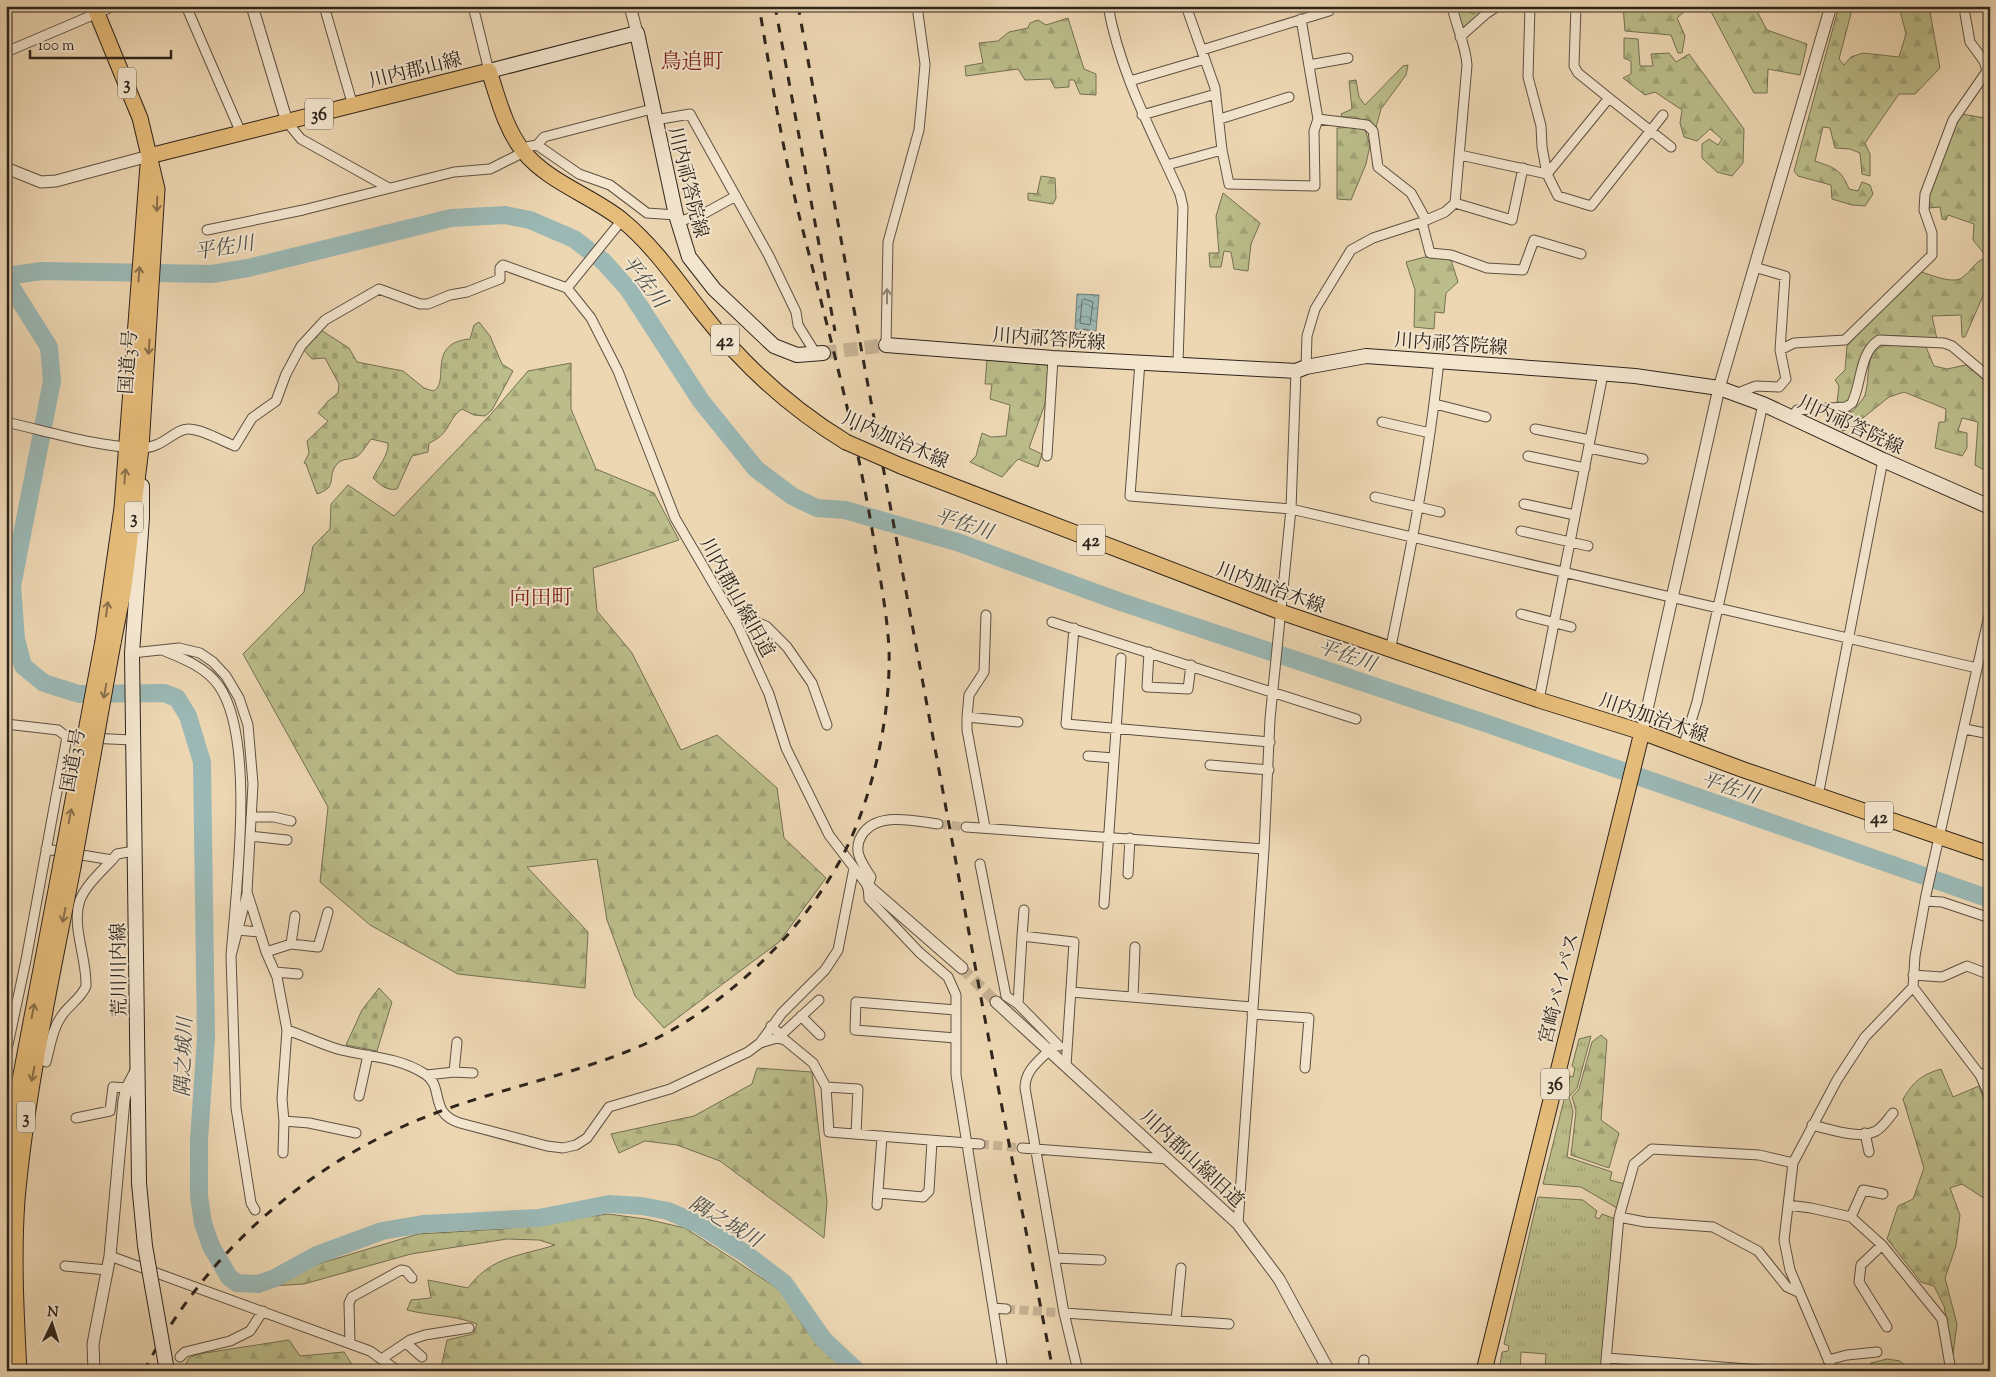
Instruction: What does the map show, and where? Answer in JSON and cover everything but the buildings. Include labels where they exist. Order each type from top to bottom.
[{"type":"main road","name":"国道3号","points":[[19,1371],[16,1256],[17,1202],[22,1151],[67,866],[108,642],[124,587],[134,447],[152,298],[157,189],[134,99],[96,10]]},
{"type":"main road","points":[[489,71],[637,33]]},
{"type":"main road","name":"川内祁答院線","points":[[637,33],[677,219],[689,257],[714,289],[765,339],[786,352],[797,355],[819,354]]},
{"type":"main road","name":"川内郡山線","points":[[149,156],[489,71],[503,112],[527,148],[548,173],[622,220]]},
{"type":"main road","name":"国道3号","points":[[108,642],[112,577],[122,508],[134,447],[136,305],[149,156]]},
{"type":"main road","name":"川内加治木線","points":[[622,220],[672,274],[709,322],[766,384],[800,412],[846,442],[1158,567],[1281,612],[1390,651],[1642,732],[1818,796],[1938,843],[1990,854]]},
{"type":"main road","name":"川内祁答院線","points":[[886,345],[1053,358],[1301,369],[1366,356],[1440,360],[1603,374],[1719,388],[1738,393],[1793,417],[1883,460],[1990,507]]},
{"type":"main road","name":"荒川川内線","points":[[134,447],[142,518],[132,657],[139,1183],[145,1246],[167,1371]]},
{"type":"main road","points":[[112,577],[124,587],[135,604]]},
{"type":"main road","name":"宮崎バイパス","points":[[1484,1371],[1624,798],[1642,732]]},
{"type":"main road","name":"国道3号","points":[[6,1180],[16,1096],[67,866]]},
{"type":"street","points":[[6,52],[96,10],[114,6]]},
{"type":"street","points":[[186,6],[241,133]]},
{"type":"street","points":[[252,6],[287,122],[301,140],[387,187]]},
{"type":"street","points":[[336,6],[324,8],[353,106]]},
{"type":"street","points":[[473,6],[489,71]]},
{"type":"street","points":[[630,6],[637,33]]},
{"type":"street","points":[[886,345],[888,242],[919,130],[925,64],[917,6]]},
{"type":"street","points":[[1108,6],[1116,46],[1142,115],[1180,194],[1183,207],[1178,363]]},
{"type":"street","points":[[1186,6],[1216,94],[1222,150],[1229,184],[1315,186],[1314,131],[1318,119],[1300,18]]},
{"type":"street","points":[[1130,81],[1300,18],[1329,11],[1329,6]]},
{"type":"street","points":[[1238,1224],[1270,742],[1291,509],[1301,369],[1307,336],[1315,309],[1351,250],[1373,238],[1445,212],[1455,203],[1467,65],[1466,53],[1452,6]]},
{"type":"street","points":[[1460,37],[1487,13],[1498,6]]},
{"type":"street","points":[[1530,6],[1528,76],[1541,126],[1542,147],[1547,174],[1558,196],[1591,206],[1663,114]]},
{"type":"street","points":[[1576,6],[1574,66],[1578,73],[1671,147]]},
{"type":"street","points":[[1642,732],[1719,388],[1831,6]]},
{"type":"street","points":[[1780,350],[1794,343],[1845,340],[1932,255],[1932,233],[1924,210],[1925,194],[1953,120],[1987,71],[1984,61],[1970,42],[1965,14]]},
{"type":"street","points":[[1308,64],[1348,58]]},
{"type":"street","points":[[1142,115],[1216,94]]},
{"type":"street","points":[[1220,119],[1289,97]]},
{"type":"street","points":[[1547,174],[1609,98]]},
{"type":"street","points":[[207,230],[303,210],[387,187],[454,172],[490,169],[544,137],[654,115],[690,114],[773,264],[796,312],[798,325],[819,354]]},
{"type":"street","points":[[1318,119],[1367,124],[1373,131],[1378,167],[1411,193],[1424,221],[1430,253],[1452,255],[1487,268],[1522,270],[1534,240],[1581,254]]},
{"type":"street","points":[[527,148],[580,174],[610,185],[647,213],[677,219],[705,213],[736,196]]},
{"type":"street","points":[[1167,165],[1222,150]]},
{"type":"street","points":[[1460,155],[1547,174]]},
{"type":"street","points":[[6,168],[41,182],[56,181],[149,156]]},
{"type":"street","points":[[1455,203],[1512,220],[1523,168]]},
{"type":"street","points":[[6,422],[91,442],[134,447],[157,446],[187,429],[196,430],[235,446],[252,418],[276,401],[292,362],[301,346],[325,320],[364,300],[373,291],[379,289],[420,304],[428,304],[500,279],[500,268],[503,265],[567,288],[622,220]]},
{"type":"street","points":[[1738,393],[1756,386],[1779,387],[1786,379],[1780,350],[1785,276],[1754,267]]},
{"type":"street","name":"川内郡山線旧道","points":[[567,288],[591,318],[618,371],[675,518],[728,611],[769,694],[786,748],[829,835],[868,886],[962,968]]},
{"type":"street","points":[[1793,417],[1797,410],[1846,407],[1852,403],[1866,353],[1872,344],[1879,340],[1944,343],[1952,346],[1990,378]]},
{"type":"street","points":[[1047,456],[1053,358]]},
{"type":"street","points":[[1390,651],[1418,507],[1435,404],[1440,360]]},
{"type":"street","points":[[1140,362],[1130,496],[1291,509],[1977,668]]},
{"type":"street","points":[[1539,700],[1603,374]]},
{"type":"street","points":[[1435,404],[1486,416]]},
{"type":"street","points":[[1683,747],[1697,702],[1763,404]]},
{"type":"street","points":[[1382,422],[1430,433]]},
{"type":"street","points":[[1535,429],[1643,459]]},
{"type":"street","points":[[1528,456],[1585,468]]},
{"type":"street","points":[[1818,796],[1883,460]]},
{"type":"street","points":[[1375,497],[1440,512]]},
{"type":"street","points":[[1524,504],[1575,515]]},
{"type":"street","points":[[1521,530],[1588,546]]},
{"type":"street","points":[[728,611],[766,626],[787,647],[812,683],[827,725]]},
{"type":"street","points":[[1990,611],[1926,898],[1913,975],[1913,987],[1980,1075],[1990,1096]]},
{"type":"street","points":[[1520,614],[1571,627]]},
{"type":"street","points":[[985,827],[967,730],[967,717],[970,695],[984,672],[986,616]]},
{"type":"street","points":[[1052,622],[1356,719]]},
{"type":"street","points":[[1074,628],[1066,724],[1270,742]]},
{"type":"street","points":[[132,657],[159,649],[178,648],[200,653],[213,662],[226,676],[239,698],[248,734],[253,784],[247,892],[231,956]]},
{"type":"street","points":[[159,649],[186,660],[205,671],[218,685],[228,703],[235,726],[239,771],[240,829],[231,956],[236,1108],[251,1203],[255,1210]]},
{"type":"street","points":[[1149,652],[1147,687],[1188,690],[1191,666]]},
{"type":"street","points":[[1104,904],[1121,658]]},
{"type":"street","points":[[967,717],[1018,722]]},
{"type":"street","points":[[6,724],[58,730],[67,737],[132,736]]},
{"type":"street","points":[[1965,729],[1990,734]]},
{"type":"street","points":[[6,1054],[26,960],[67,737]]},
{"type":"street","points":[[1088,756],[1114,758]]},
{"type":"street","points":[[1210,765],[1269,770]]},
{"type":"street","points":[[251,817],[274,817],[291,822]]},
{"type":"street","points":[[938,824],[889,820],[870,825],[859,839],[856,850],[871,877],[868,886],[868,899],[919,952],[948,977],[956,995],[956,1075],[1003,1371]]},
{"type":"street","points":[[966,827],[1109,836],[1264,849]]},
{"type":"street","points":[[250,836],[287,840]]},
{"type":"street","points":[[1128,874],[1130,838]]},
{"type":"street","points":[[46,849],[112,860]]},
{"type":"street","points":[[46,1062],[54,1030],[61,1017],[84,992],[86,986],[78,923],[81,899],[88,886],[117,854],[134,852]]},
{"type":"street","points":[[980,864],[1006,996],[1018,1004],[1053,1047],[1067,1054]]},
{"type":"street","points":[[760,1043],[771,1026],[825,970],[838,950],[854,868]]},
{"type":"street","points":[[247,892],[259,932],[275,972],[287,1030],[282,1099],[284,1120],[283,1154]]},
{"type":"street","points":[[1926,898],[1990,918]]},
{"type":"street","points":[[1018,1004],[1024,910]]},
{"type":"street","points":[[266,952],[291,944],[318,947],[328,912]]},
{"type":"street","points":[[291,944],[295,916]]},
{"type":"street","points":[[238,930],[259,932]]},
{"type":"street","points":[[1022,936],[1074,942],[1066,1066]]},
{"type":"street","points":[[1133,997],[1135,947]]},
{"type":"street","points":[[1913,975],[1942,977],[1967,966],[1990,975]]},
{"type":"street","points":[[275,972],[298,974]]},
{"type":"street","points":[[1833,1371],[1798,1292],[1790,1270],[1784,1240],[1793,1163],[1837,1080],[1865,1037],[1913,987]]},
{"type":"street","points":[[1071,992],[1133,997],[1309,1018],[1305,1068]]},
{"type":"street","points":[[427,1075],[439,1097],[441,1111],[448,1120],[547,1146],[563,1148],[576,1145],[586,1138],[609,1107],[670,1089],[748,1052],[760,1043],[779,1037],[819,1000]]},
{"type":"street","points":[[956,1010],[856,1002],[855,1030],[956,1038]]},
{"type":"street","name":"川内郡山線旧道","points":[[996,1002],[1053,1047],[1066,1066],[1238,1224],[1279,1279],[1329,1371]]},
{"type":"street","points":[[801,1016],[820,1035]]},
{"type":"street","points":[[771,1026],[779,1037],[799,1050],[813,1063],[826,1087],[829,1132],[980,1144]]},
{"type":"street","points":[[287,1030],[340,1049],[397,1060],[427,1075],[454,1072],[474,1073]]},
{"type":"street","points":[[454,1072],[458,1042]]},
{"type":"street","points":[[1053,1047],[1029,1070],[1025,1078],[1064,1313],[1078,1371]]},
{"type":"street","points":[[359,1096],[368,1055]]},
{"type":"street","points":[[94,1371],[94,1344],[110,1256],[127,1088],[136,1069]]},
{"type":"street","points":[[1980,1075],[1990,1071]]},
{"type":"street","points":[[76,1118],[110,1111],[114,1087],[127,1088]]},
{"type":"street","points":[[826,1087],[858,1089],[856,1134]]},
{"type":"street","points":[[1812,1125],[1865,1134],[1878,1130],[1893,1113]]},
{"type":"street","points":[[284,1120],[356,1133]]},
{"type":"street","points":[[1865,1134],[1869,1152]]},
{"type":"street","points":[[877,1205],[882,1136]]},
{"type":"street","points":[[878,1194],[923,1197],[929,1191],[932,1141]]},
{"type":"street","points":[[1022,1148],[1168,1159]]},
{"type":"street","points":[[1605,1371],[1619,1217],[1634,1164],[1652,1149],[1759,1155],[1793,1163]]},
{"type":"street","points":[[1851,1217],[1863,1190],[1882,1194]]},
{"type":"street","points":[[1788,1206],[1811,1208],[1851,1217],[1882,1245],[1942,1319],[1951,1371]]},
{"type":"street","points":[[1619,1217],[1645,1222],[1713,1227],[1758,1251],[1787,1287],[1798,1292]]},
{"type":"street","points":[[1882,1245],[1861,1265],[1859,1282],[1887,1327]]},
{"type":"street","points":[[110,1256],[350,1343],[383,1358],[398,1371]]},
{"type":"street","points":[[1055,1258],[1101,1260]]},
{"type":"street","points":[[64,1266],[107,1270]]},
{"type":"street","points":[[1176,1320],[1181,1268]]},
{"type":"street","points":[[350,1343],[349,1303],[352,1297],[401,1270],[406,1271],[412,1278]]},
{"type":"street","points":[[993,1308],[1006,1309]]},
{"type":"street","points":[[180,1358],[185,1352],[230,1341],[250,1332],[263,1311]]},
{"type":"street","points":[[1064,1313],[1229,1324]]},
{"type":"street","points":[[383,1358],[406,1343],[425,1335],[469,1328]]},
{"type":"street","points":[[406,1343],[422,1357]]},
{"type":"street","points":[[1828,1360],[1847,1355],[1877,1352]]},
{"type":"street","points":[[1607,1358],[1773,1371]]},
{"type":"street","points":[[1363,1371],[1364,1360]]},
{"type":"green space","points":[[1457,6],[1467,6],[1468,11],[1473,14],[1484,6],[1490,6],[1461,30]]},
{"type":"green space","points":[[1623,6],[1691,6],[1677,18],[1685,36],[1682,53],[1678,53],[1671,35],[1625,31]]},
{"type":"green space","points":[[1708,6],[1754,6],[1767,30],[1807,44],[1800,75],[1768,69],[1767,93],[1754,93]]},
{"type":"green space","points":[[1839,6],[1853,6],[1839,59],[1844,65],[1851,57],[1863,53],[1899,57],[1906,34],[1899,6],[1929,6],[1940,68],[1915,94],[1899,94],[1865,143],[1870,154],[1870,176],[1862,174],[1860,153],[1850,149],[1835,148],[1830,128],[1823,127],[1815,161],[1840,173],[1849,189],[1858,191],[1862,182],[1870,185],[1873,194],[1865,206],[1852,205],[1832,199],[1831,185],[1798,176],[1794,171]]},
{"type":"green space","points":[[1068,18],[1084,69],[1096,74],[1096,95],[1080,94],[1074,80],[1069,80],[1069,87],[1055,88],[1050,79],[1025,80],[1018,69],[966,76],[965,66],[983,63],[979,43],[998,41],[1009,32],[1028,28],[1030,23],[1038,20],[1046,25]]},
{"type":"green space","points":[[1624,38],[1638,39],[1640,66],[1653,66],[1651,54],[1669,53],[1676,62],[1689,54],[1744,129],[1743,163],[1732,176],[1717,172],[1702,158],[1702,144],[1709,139],[1718,145],[1722,139],[1710,129],[1697,141],[1684,137],[1680,123],[1682,110],[1655,92],[1645,95],[1623,78],[1631,74],[1631,61],[1624,58]]},
{"type":"green space","points":[[1408,65],[1406,75],[1381,109],[1376,127],[1356,117],[1342,117],[1341,114],[1352,109],[1349,81],[1356,80],[1359,97],[1365,105],[1403,66]]},
{"type":"green space","points":[[1962,114],[1990,119],[1990,280],[1965,337],[1962,337],[1961,315],[1932,316],[1937,339],[1896,336],[1874,340],[1867,347],[1861,359],[1850,399],[1844,403],[1837,402],[1839,386],[1835,380],[1845,370],[1847,346],[1867,323],[1921,272],[1943,279],[1959,279],[1967,274],[1978,262],[1987,257],[1973,240],[1974,224],[1948,215],[1946,220],[1942,219],[1940,207],[1929,208],[1929,197],[1955,125]]},
{"type":"green space","points":[[1357,127],[1365,130],[1370,145],[1366,164],[1351,200],[1337,199],[1337,128]]},
{"type":"green space","points":[[1041,176],[1055,178],[1056,198],[1053,204],[1028,200],[1028,193],[1037,194]]},
{"type":"green space","points":[[1223,193],[1260,223],[1251,244],[1248,271],[1234,269],[1231,252],[1224,251],[1221,267],[1210,267],[1209,253],[1219,253],[1216,216]]},
{"type":"green space","points":[[1425,257],[1451,260],[1458,282],[1446,293],[1444,313],[1435,312],[1434,329],[1414,327],[1415,290],[1406,262]]},
{"type":"green space","points":[[479,322],[490,336],[502,364],[513,371],[492,410],[485,416],[474,415],[462,409],[457,413],[445,431],[429,443],[428,452],[412,456],[397,489],[387,488],[373,478],[385,456],[388,443],[371,439],[358,456],[337,464],[332,473],[328,488],[317,494],[304,463],[309,453],[307,441],[328,421],[318,413],[338,393],[339,384],[325,358],[312,359],[303,349],[321,330],[349,348],[357,362],[403,371],[424,388],[433,391],[438,387],[440,380],[443,355],[456,342],[470,339],[474,325]]},
{"type":"green space","points":[[1886,345],[1926,347],[1934,366],[1947,369],[1966,365],[1990,385],[1990,473],[1975,465],[1978,422],[1962,418],[1958,431],[1967,433],[1967,448],[1962,456],[1935,448],[1939,422],[1945,422],[1946,409],[1904,392],[1889,397],[1849,429],[1842,431],[1843,413],[1853,411],[1865,395],[1871,358],[1879,348]]},
{"type":"green space","points":[[987,360],[1049,364],[1045,404],[1029,448],[1042,454],[1038,467],[1018,459],[1002,477],[970,462],[976,456],[982,433],[991,437],[1006,436],[1010,405],[990,399],[992,384],[985,384]]},
{"type":"green space","points":[[571,363],[571,409],[596,469],[654,493],[679,540],[593,568],[597,611],[632,653],[681,750],[717,735],[777,788],[784,838],[826,878],[779,942],[664,1028],[635,996],[607,920],[597,859],[527,867],[588,932],[585,988],[458,974],[370,925],[320,882],[328,807],[243,654],[304,592],[313,546],[330,529],[331,504],[348,485],[394,516],[492,413],[528,371]]},
{"type":"green space","points":[[379,988],[392,1002],[377,1051],[346,1045],[362,1010]]},
{"type":"green space","points":[[1601,1035],[1607,1040],[1601,1120],[1619,1133],[1609,1168],[1571,1155],[1576,1111],[1572,1097],[1579,1089],[1592,1042]]},
{"type":"green space","points":[[1591,1036],[1577,1088],[1569,1097],[1573,1111],[1567,1157],[1612,1172],[1610,1180],[1625,1184],[1617,1208],[1581,1187],[1543,1184],[1570,1076],[1573,1077],[1575,1068],[1572,1066],[1579,1039]]},
{"type":"green space","points":[[757,1068],[812,1072],[827,1202],[824,1238],[720,1161],[677,1145],[645,1141],[619,1153],[611,1134],[694,1116],[752,1084]]},
{"type":"green space","points":[[1941,1069],[1953,1097],[1979,1086],[1990,1117],[1990,1202],[1962,1184],[1950,1188],[1960,1215],[1956,1246],[1945,1278],[1957,1324],[1953,1354],[1944,1306],[1934,1286],[1921,1282],[1887,1239],[1898,1206],[1913,1199],[1924,1168],[1903,1099],[1919,1080]]},
{"type":"green space","points":[[1538,1197],[1583,1200],[1597,1211],[1595,1217],[1599,1219],[1602,1214],[1615,1219],[1601,1371],[1545,1371],[1546,1354],[1521,1352],[1520,1371],[1499,1371],[1502,1352],[1508,1351],[1509,1346],[1504,1344]]},
{"type":"green space","points":[[608,1214],[646,1219],[685,1228],[733,1259],[781,1291],[804,1328],[844,1371],[443,1371],[441,1368],[447,1340],[473,1334],[477,1324],[460,1319],[407,1310],[411,1300],[431,1298],[428,1280],[468,1288],[477,1277],[497,1263],[555,1245],[539,1240],[507,1239],[411,1254],[304,1284],[270,1286],[318,1264],[418,1234],[502,1229]]},
{"type":"green space","points":[[289,1340],[300,1356],[344,1352],[356,1371],[182,1371],[189,1358],[198,1354]]},
{"type":"green space","points":[[1887,1359],[1900,1361],[1912,1371],[1869,1371],[1871,1363]]},
{"type":"water","points":[[1077,294],[1099,295],[1096,331],[1075,329]]},
{"type":"water","points":[[1068,335],[1096,338],[1095,348],[1067,345]]},
{"type":"waterway","name":"平佐川","points":[[6,276],[42,271],[212,274],[248,268],[451,218],[505,215],[530,220],[574,239],[604,262],[629,290],[701,401],[756,469],[792,496],[817,508],[845,510],[957,542],[1118,601],[1491,725],[1990,899]]},
{"type":"waterway","name":"隅之城川","points":[[6,279],[49,347],[52,381],[12,586],[16,639],[23,666],[44,683],[79,694],[164,693],[177,698],[188,716],[202,762],[206,1038],[199,1140],[199,1196],[203,1223],[211,1246],[229,1277],[237,1283],[258,1284],[275,1278],[317,1255],[382,1231],[423,1224],[539,1218],[609,1204],[642,1206],[668,1211],[698,1224],[746,1254],[784,1283],[823,1339],[857,1371]]},
{"type":"tunnel","points":[[823,353],[886,345]]},
{"type":"tunnel","points":[[938,824],[966,827]]},
{"type":"tunnel","points":[[962,968],[996,1002]]},
{"type":"tunnel","points":[[980,1144],[1022,1148]]},
{"type":"tunnel","points":[[1006,1309],[1064,1313]]},
{"type":"railway","points":[[144,1371],[167,1331],[193,1294],[222,1259],[253,1226],[324,1170],[363,1146],[432,1114],[488,1095],[603,1061],[631,1050],[663,1035],[725,995],[780,944],[804,915],[825,885],[854,832],[871,782],[883,728],[889,674],[887,620],[858,454],[787,163],[759,6]]},
{"type":"railway","points":[[775,6],[835,331]]},
{"type":"railway","points":[[798,6],[984,1014],[1053,1371]]},
{"type":"district","name":"鳥追町","points":[[692,61]]},
{"type":"district","name":"向田町","points":[[541,597]]}]
